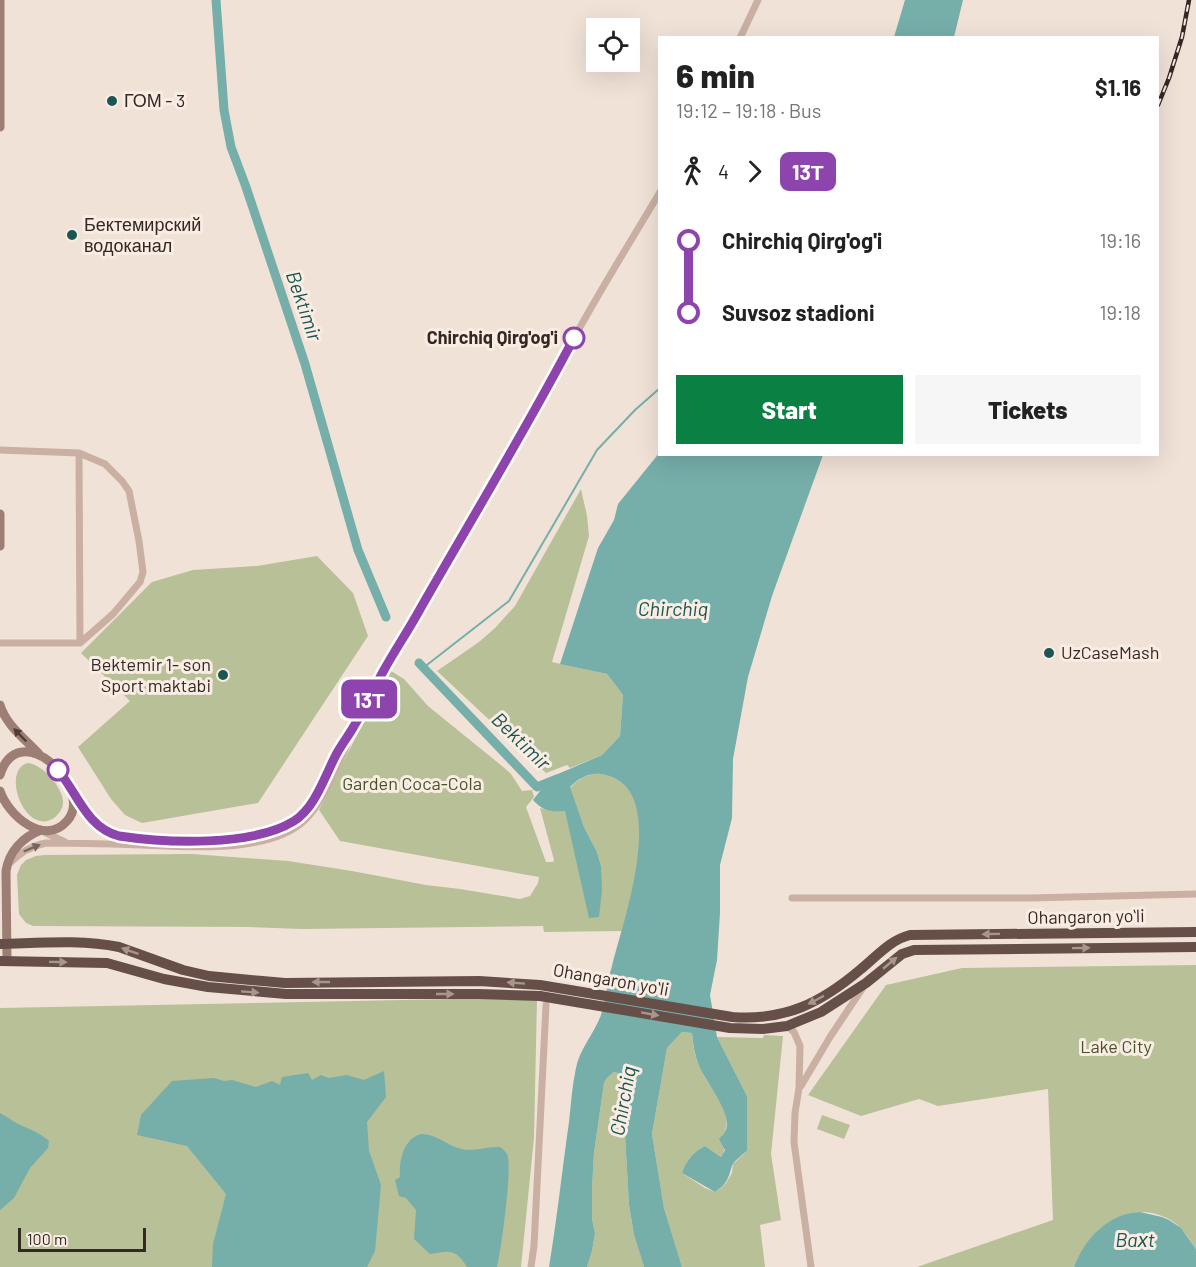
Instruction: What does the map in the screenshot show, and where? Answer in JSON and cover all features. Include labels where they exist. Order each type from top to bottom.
[{"type":"highway","name":"Ohangaron yoʻli","points":[[731,1023],[775,1016],[813,1002],[836,988],[894,941],[910,935],[1196,932]]},
{"type":"highway","name":"Ohangaron yoʻli","points":[[3,944],[108,945],[183,970],[240,980],[285,983],[498,982],[540,985],[594,999],[763,1029],[787,1026],[821,1012],[866,983],[902,954],[914,950],[1196,947]]},
{"type":"highway","name":"Ohangaron yoʻli","points":[[3,961],[107,963],[164,979],[208,987],[286,994],[509,994],[594,999]]},
{"type":"main road","points":[[0,0],[0,127]]},
{"type":"main road","points":[[0,514],[0,546]]},
{"type":"main road","points":[[0,705],[8,722],[51,762],[68,784],[74,798],[72,814],[63,825],[54,830],[41,830],[16,815],[6,804],[0,791]]},
{"type":"main road","points":[[0,776],[7,761],[17,753],[29,751],[41,755]]},
{"type":"main road","points":[[3,961],[6,871],[9,857],[18,846],[41,830]]},
{"type":"street","points":[[741,36],[758,0]]},
{"type":"street","points":[[72,791],[93,820],[109,832],[119,836],[190,841],[234,839],[266,832],[294,821],[308,808],[574,338],[658,195]]},
{"type":"street","points":[[0,450],[79,453],[105,464],[129,491],[143,572],[140,582],[113,614],[80,643],[0,643]]},
{"type":"street","points":[[79,453],[80,643]]},
{"type":"street","points":[[6,871],[16,857],[30,848],[46,843],[230,846],[288,833],[313,812],[343,754],[355,724]]},
{"type":"street","points":[[41,830],[67,843]]},
{"type":"street","points":[[792,898],[1030,898],[1196,894]]},
{"type":"street","points":[[799,1088],[866,983]]},
{"type":"street","points":[[531,1267],[546,1005]]},
{"type":"street","points":[[787,1026],[794,1032],[800,1046],[794,1142],[811,1267]]},
{"type":"green space","points":[[581,489],[589,536],[552,662],[607,674],[623,695],[620,736],[602,755],[570,768],[567,765],[546,773],[437,671],[479,642],[515,606]]},
{"type":"green space","name":"Bektemir 1- son Sport maktabi","points":[[317,556],[353,593],[368,636],[258,803],[142,823],[125,815],[111,799],[78,747],[130,701],[81,653],[152,582],[193,570],[257,566]]},
{"type":"green space","name":"Garden Coca-Cola","points":[[391,671],[404,679],[428,706],[511,774],[522,791],[532,790],[534,797],[526,807],[546,862],[554,860],[540,808],[554,811],[565,810],[601,866],[570,788],[591,774],[607,775],[624,784],[635,800],[640,844],[637,869],[622,931],[544,932],[543,926],[302,929],[33,926],[26,923],[19,914],[17,875],[21,865],[26,860],[44,855],[192,854],[288,861],[520,899],[530,896],[539,877],[340,841],[319,810]]},
{"type":"green space","points":[[28,763],[34,764],[45,772],[60,791],[63,805],[54,818],[43,821],[34,818],[26,811],[20,800],[16,788],[16,777],[20,768]]},
{"type":"green space","name":"Lake City","points":[[1196,965],[1196,1249],[1175,1223],[1160,1215],[1144,1212],[1115,1219],[1102,1228],[1090,1239],[1074,1267],[917,1267],[1053,1220],[1048,1089],[938,1106],[919,1099],[861,1116],[808,1095],[886,985],[962,968]]},
{"type":"green space","points":[[537,999],[534,1138],[521,1267],[0,1267],[0,1008]]},
{"type":"green space","points":[[682,1032],[692,1033],[697,1061],[723,1106],[726,1124],[721,1157],[705,1146],[690,1157],[682,1173],[715,1192],[726,1183],[732,1173],[733,1164],[747,1151],[747,1096],[717,1037],[783,1036],[771,1154],[781,1220],[760,1225],[765,1267],[682,1267],[664,1208],[652,1134],[667,1048]]},
{"type":"green space","points":[[614,1072],[625,1075],[631,1084],[625,1135],[629,1205],[634,1235],[644,1267],[587,1267],[595,1233],[592,1219],[594,1153],[604,1083]]},
{"type":"green space","points":[[822,1115],[850,1125],[844,1139],[817,1129]]},
{"type":"water","points":[[905,0],[963,0],[954,36],[894,36]]},
{"type":"water","name":"Chirchiq","points":[[658,454],[823,456],[772,596],[748,677],[733,759],[732,818],[720,865],[717,960],[710,995],[717,1037],[747,1096],[747,1151],[734,1162],[726,1181],[715,1192],[682,1173],[690,1157],[705,1146],[721,1157],[725,1150],[719,1139],[725,1133],[727,1125],[723,1108],[699,1066],[692,1033],[682,1032],[667,1048],[652,1134],[664,1208],[682,1267],[644,1267],[634,1235],[629,1205],[625,1135],[631,1084],[625,1075],[614,1072],[604,1083],[594,1153],[592,1219],[595,1233],[587,1267],[549,1267],[576,1068],[603,1009],[610,972],[632,891],[639,831],[636,805],[625,786],[606,775],[591,774],[570,787],[601,866],[602,890],[599,917],[589,918],[565,811],[547,810],[533,800],[551,777],[602,755],[620,736],[623,695],[607,674],[560,664],[598,548],[614,520],[618,504]]},
{"type":"water","points":[[384,1071],[386,1097],[367,1122],[369,1151],[381,1185],[375,1251],[367,1267],[212,1267],[213,1244],[226,1194],[187,1146],[137,1135],[141,1115],[172,1081],[214,1078],[224,1081],[232,1080],[256,1087],[272,1081],[280,1085],[282,1077],[308,1073],[312,1080],[321,1075],[329,1078],[347,1075],[364,1080]]},
{"type":"water","points":[[0,1113],[49,1141],[48,1148],[30,1168],[14,1198],[0,1210]]},
{"type":"water","points":[[422,1134],[463,1149],[500,1147],[507,1154],[508,1190],[497,1267],[467,1267],[455,1254],[447,1252],[430,1254],[414,1239],[416,1210],[406,1198],[399,1196],[395,1180],[400,1177],[400,1164],[406,1145],[410,1140]]},
{"type":"water","name":"Baхt","points":[[1140,1212],[1162,1217],[1181,1228],[1196,1249],[1196,1267],[1074,1267],[1084,1247],[1099,1229],[1118,1217]]},
{"type":"waterway","name":"Bektimir","points":[[216,0],[224,110],[231,147],[305,364],[358,550],[386,617]]},
{"type":"waterway","points":[[423,668],[509,601],[597,450],[658,390]]},
{"type":"waterway","name":"Bektimir","points":[[419,663],[537,787],[557,779]]},
{"type":"railway","points":[[1159,103],[1182,37],[1189,0]]},
{"type":"bus line","name":"13Т","points":[[58,770],[83,809],[100,826],[114,835],[213,841],[266,832],[294,821],[314,799],[338,752],[574,338]]},
{"type":"place","name":"ГОМ - 3","points":[[112,101]]},
{"type":"place","name":"Бектемирский водоканал","points":[[72,235]]},
{"type":"place","name":"Chirchiq Qirg'og'i","points":[[574,338]]},
{"type":"place","name":"UzCaseMash","points":[[1049,653]]},
{"type":"place","name":"Bektemir 1- son Sport maktabi","points":[[223,675]]}]
